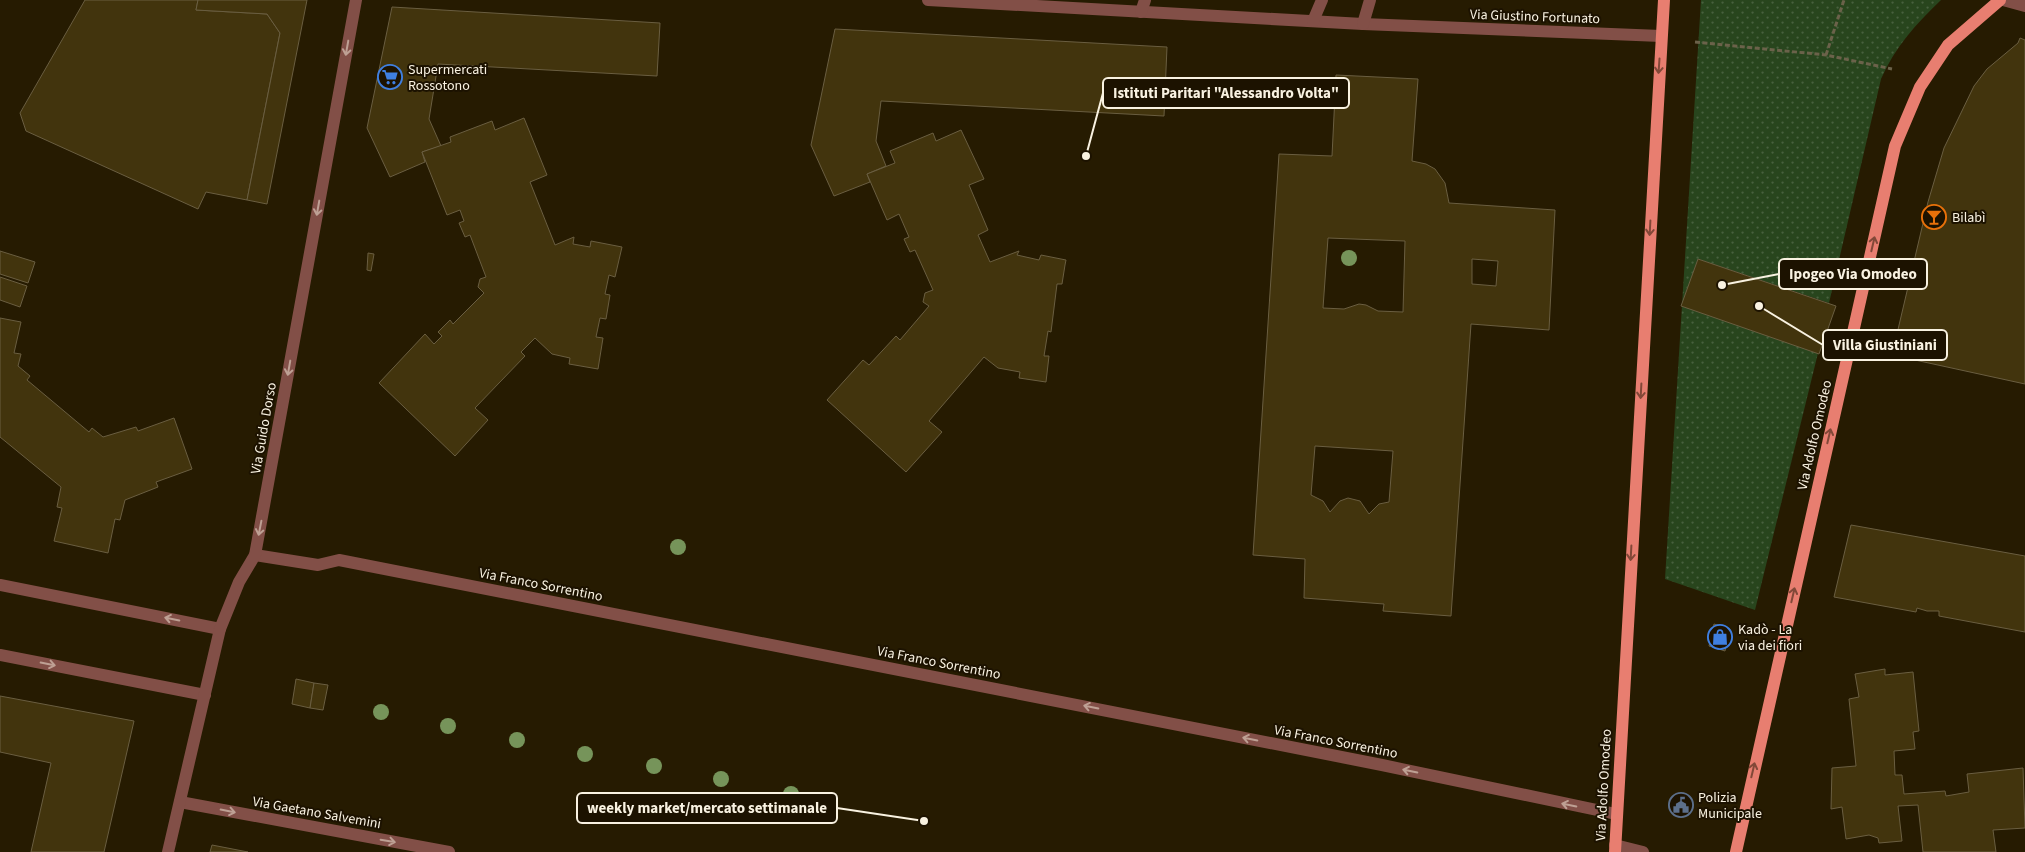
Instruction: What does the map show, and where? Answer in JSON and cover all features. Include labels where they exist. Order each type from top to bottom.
[{"type":"main road","name":"Via Adolfo Omodeo","points":[[1615,849],[1664,0]]},
{"type":"main road","name":"Via Adolfo Omodeo","points":[[1736,852],[1895,146],[1920,88],[1948,45],[2002,0]]},
{"type":"street","name":"Via Guido Dorso","points":[[168,852],[220,629],[239,582],[255,555],[356,0]]},
{"type":"street","name":"Via Giustino Fortunato","points":[[928,0],[1143,6],[1363,24],[1661,36]]},
{"type":"street","points":[[1313,21],[1322,0]]},
{"type":"street","points":[[1363,24],[1370,0]]},
{"type":"street","points":[[2002,0],[2025,6]]},
{"type":"street","name":"Via Franco Sorrentino","points":[[255,555],[318,565],[339,560],[1382,765],[1616,814]]},
{"type":"street","points":[[0,584],[220,629]]},
{"type":"street","points":[[0,655],[205,695]]},
{"type":"street","name":"Via Gaetano Salvemini","points":[[180,802],[449,852]]},
{"type":"street","points":[[1615,849],[1643,852]]},
{"type":"path","points":[[1826,55],[1844,0]]},
{"type":"path","points":[[1694,42],[1826,55],[1892,69]]},
{"type":"green space","points":[[1701,0],[1941,0],[1907,36],[1881,79],[1829,303],[1698,259],[1682,306],[1818,353],[1755,610],[1665,579]]},
{"type":"building","points":[[85,0],[198,0],[196,10],[267,14],[280,33],[247,200],[206,192],[198,209],[26,131],[20,113]]},
{"type":"building","points":[[198,0],[307,0],[267,204],[247,200],[280,33],[267,14],[196,10]]},
{"type":"building","points":[[392,7],[660,23],[657,76],[438,64],[429,119],[441,146],[422,152],[425,162],[390,177],[367,128]]},
{"type":"building","points":[[835,29],[1167,47],[1164,116],[881,101],[876,141],[886,166],[867,174],[870,182],[834,196],[811,145]]},
{"type":"building","points":[[2020,38],[2025,40],[2025,384],[1892,355],[1928,202],[1944,148],[1974,86],[1987,69],[2018,43]]},
{"type":"building","points":[[1336,75],[1418,79],[1412,161],[1426,164],[1435,169],[1445,183],[1449,203],[1555,210],[1549,330],[1471,324],[1451,616],[1383,611],[1384,604],[1304,598],[1305,559],[1253,555],[1279,154],[1332,156]],"holes":[[[1328,238],[1405,241],[1403,312],[1378,311],[1359,304],[1344,309],[1323,308]],[[1472,259],[1498,261],[1496,286],[1472,284]],[[1315,446],[1393,451],[1389,502],[1379,504],[1369,514],[1360,501],[1348,498],[1340,501],[1330,512],[1323,501],[1311,495]]]},
{"type":"building","points":[[524,118],[547,175],[530,182],[555,245],[574,237],[573,244],[590,247],[591,241],[622,247],[615,277],[609,275],[605,294],[610,295],[606,319],[600,318],[596,337],[603,338],[598,369],[569,364],[570,358],[552,354],[535,338],[521,352],[525,356],[475,408],[488,420],[455,456],[379,383],[425,334],[434,344],[442,336],[438,332],[450,320],[453,324],[484,293],[478,287],[480,279],[486,277],[470,235],[465,237],[459,223],[464,221],[460,210],[447,215],[422,152],[451,142],[450,137],[492,121],[495,130]]},
{"type":"building","points":[[961,130],[984,179],[969,185],[988,230],[978,235],[990,262],[1019,251],[1017,255],[1039,260],[1041,255],[1066,260],[1062,284],[1057,284],[1051,332],[1048,331],[1044,356],[1049,356],[1046,382],[1019,378],[1020,372],[998,368],[984,357],[929,421],[942,432],[906,472],[827,400],[863,360],[869,365],[896,336],[900,340],[929,306],[923,302],[925,293],[933,290],[915,250],[910,252],[904,239],[909,237],[899,214],[887,220],[867,174],[895,163],[890,151],[933,133],[936,141]]},
{"type":"building","points":[[0,251],[35,262],[28,283],[0,274]]},
{"type":"building","points":[[368,253],[374,254],[371,271],[367,270]]},
{"type":"building","points":[[1698,259],[1836,306],[1819,354],[1681,306]]},
{"type":"building","points":[[0,277],[27,286],[20,307],[0,300]]},
{"type":"building","points":[[0,318],[21,322],[14,353],[21,354],[18,366],[30,376],[27,380],[89,432],[92,428],[103,437],[136,427],[138,431],[174,418],[192,469],[156,482],[158,487],[125,500],[120,520],[115,519],[108,553],[54,541],[62,508],[57,507],[61,487],[0,437]]},
{"type":"building","points":[[1851,525],[2025,556],[2025,632],[1939,616],[1939,611],[1927,611],[1917,608],[1916,612],[1834,597]]},
{"type":"building","name":"Kadò - La via dei fiori","points":[[1714,624],[1730,629],[1725,651],[1709,646]]},
{"type":"building","points":[[1885,669],[1885,675],[1913,672],[1919,731],[1913,732],[1915,749],[1894,751],[1895,775],[1902,775],[1904,794],[1945,791],[1946,796],[1969,792],[1967,774],[2023,768],[2025,828],[1993,830],[1996,852],[1923,852],[1918,805],[1898,806],[1902,841],[1879,843],[1878,838],[1869,835],[1846,839],[1842,807],[1831,809],[1832,768],[1856,766],[1849,699],[1859,697],[1855,674]]},
{"type":"building","points":[[296,679],[314,683],[310,708],[292,704]]},
{"type":"building","points":[[314,683],[328,685],[323,710],[310,708]]},
{"type":"building","points":[[0,696],[134,721],[104,852],[31,852],[51,763],[0,752]]},
{"type":"building","name":"Polizia Municipale","points":[[1675,797],[1689,799],[1687,813],[1673,811]]},
{"type":"building","points":[[212,845],[248,852],[210,852]]},
{"type":"place","name":"Supermercati Rossotono","points":[[390,77]]},
{"type":"place","name":"Istituti Paritari \"Alessandro Volta\"","points":[[1086,156]]},
{"type":"place","name":"Bilabì","points":[[1934,217]]},
{"type":"place","name":"Ipogeo Via Omodeo","points":[[1722,285]]},
{"type":"place","name":"Villa Giustiniani","points":[[1759,306]]},
{"type":"place","name":"Kadò - La via dei fiori","points":[[1720,637]]},
{"type":"place","name":"Polizia Municipale","points":[[1681,805]]},
{"type":"place","name":"weekly market/mercato settimanale","points":[[924,821]]}]
